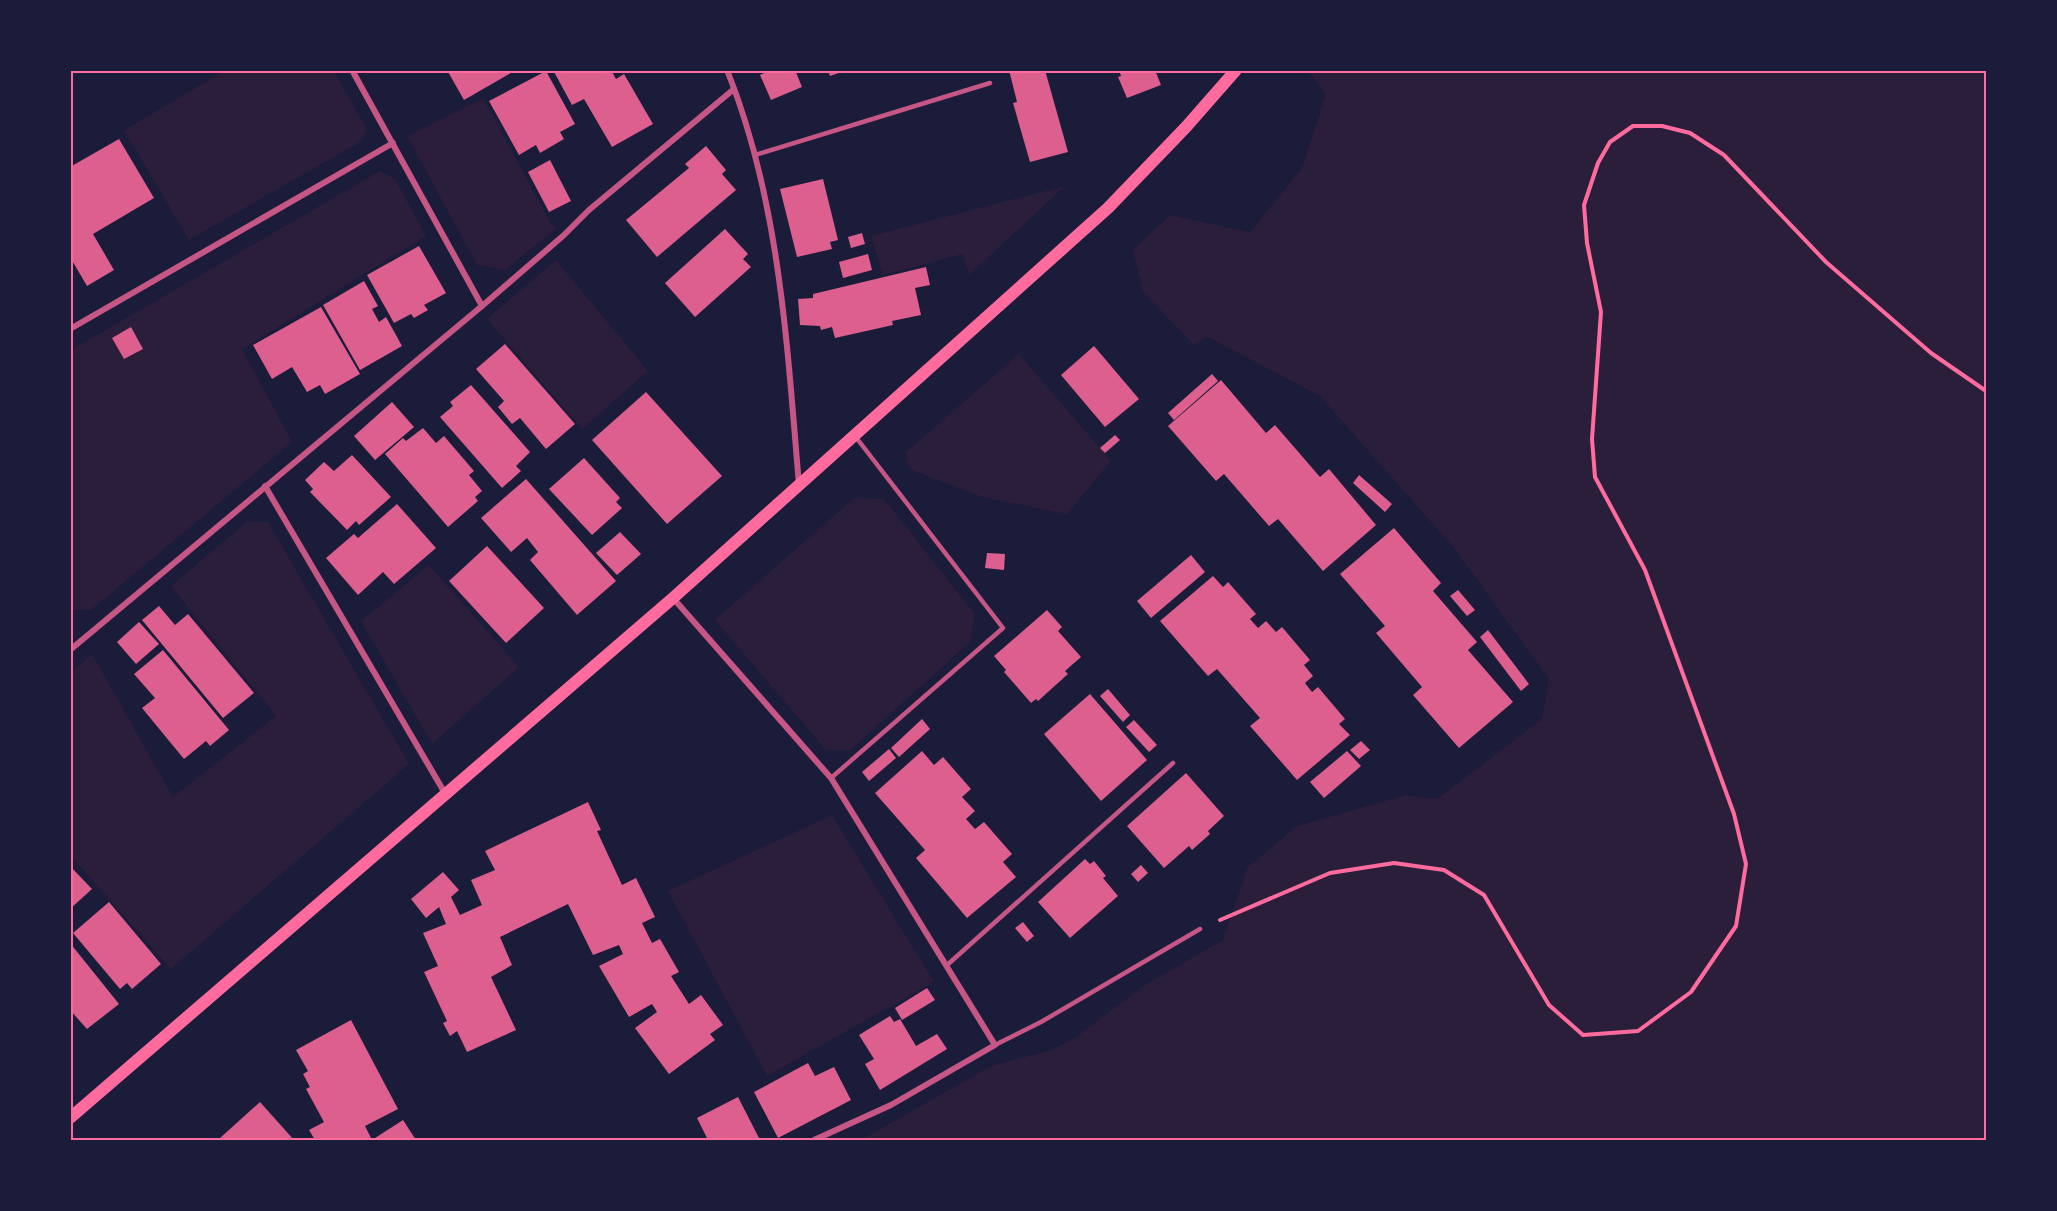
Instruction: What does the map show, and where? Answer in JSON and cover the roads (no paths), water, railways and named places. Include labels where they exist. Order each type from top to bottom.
[{"type":"main road","points":[[70,1118],[446,796],[855,436],[1108,208],[1186,127],[1236,70]]},
{"type":"street","points":[[352,70],[482,306]]},
{"type":"street","points":[[727,70],[755,154],[780,276],[799,485]]},
{"type":"street","points":[[71,647],[482,306],[564,235],[589,210],[734,89]]},
{"type":"street","points":[[70,329],[393,143]]},
{"type":"street","points":[[265,486],[446,796]]},
{"type":"street","points":[[673,598],[831,778],[995,1045],[891,1105],[814,1140]]},
{"type":"lane","points":[[755,154],[990,83]]},
{"type":"lane","points":[[831,778],[1003,628],[855,436]]},
{"type":"lane","points":[[946,966],[1173,763]]},
{"type":"lane","points":[[995,1045],[1041,1022],[1200,929]]}]
